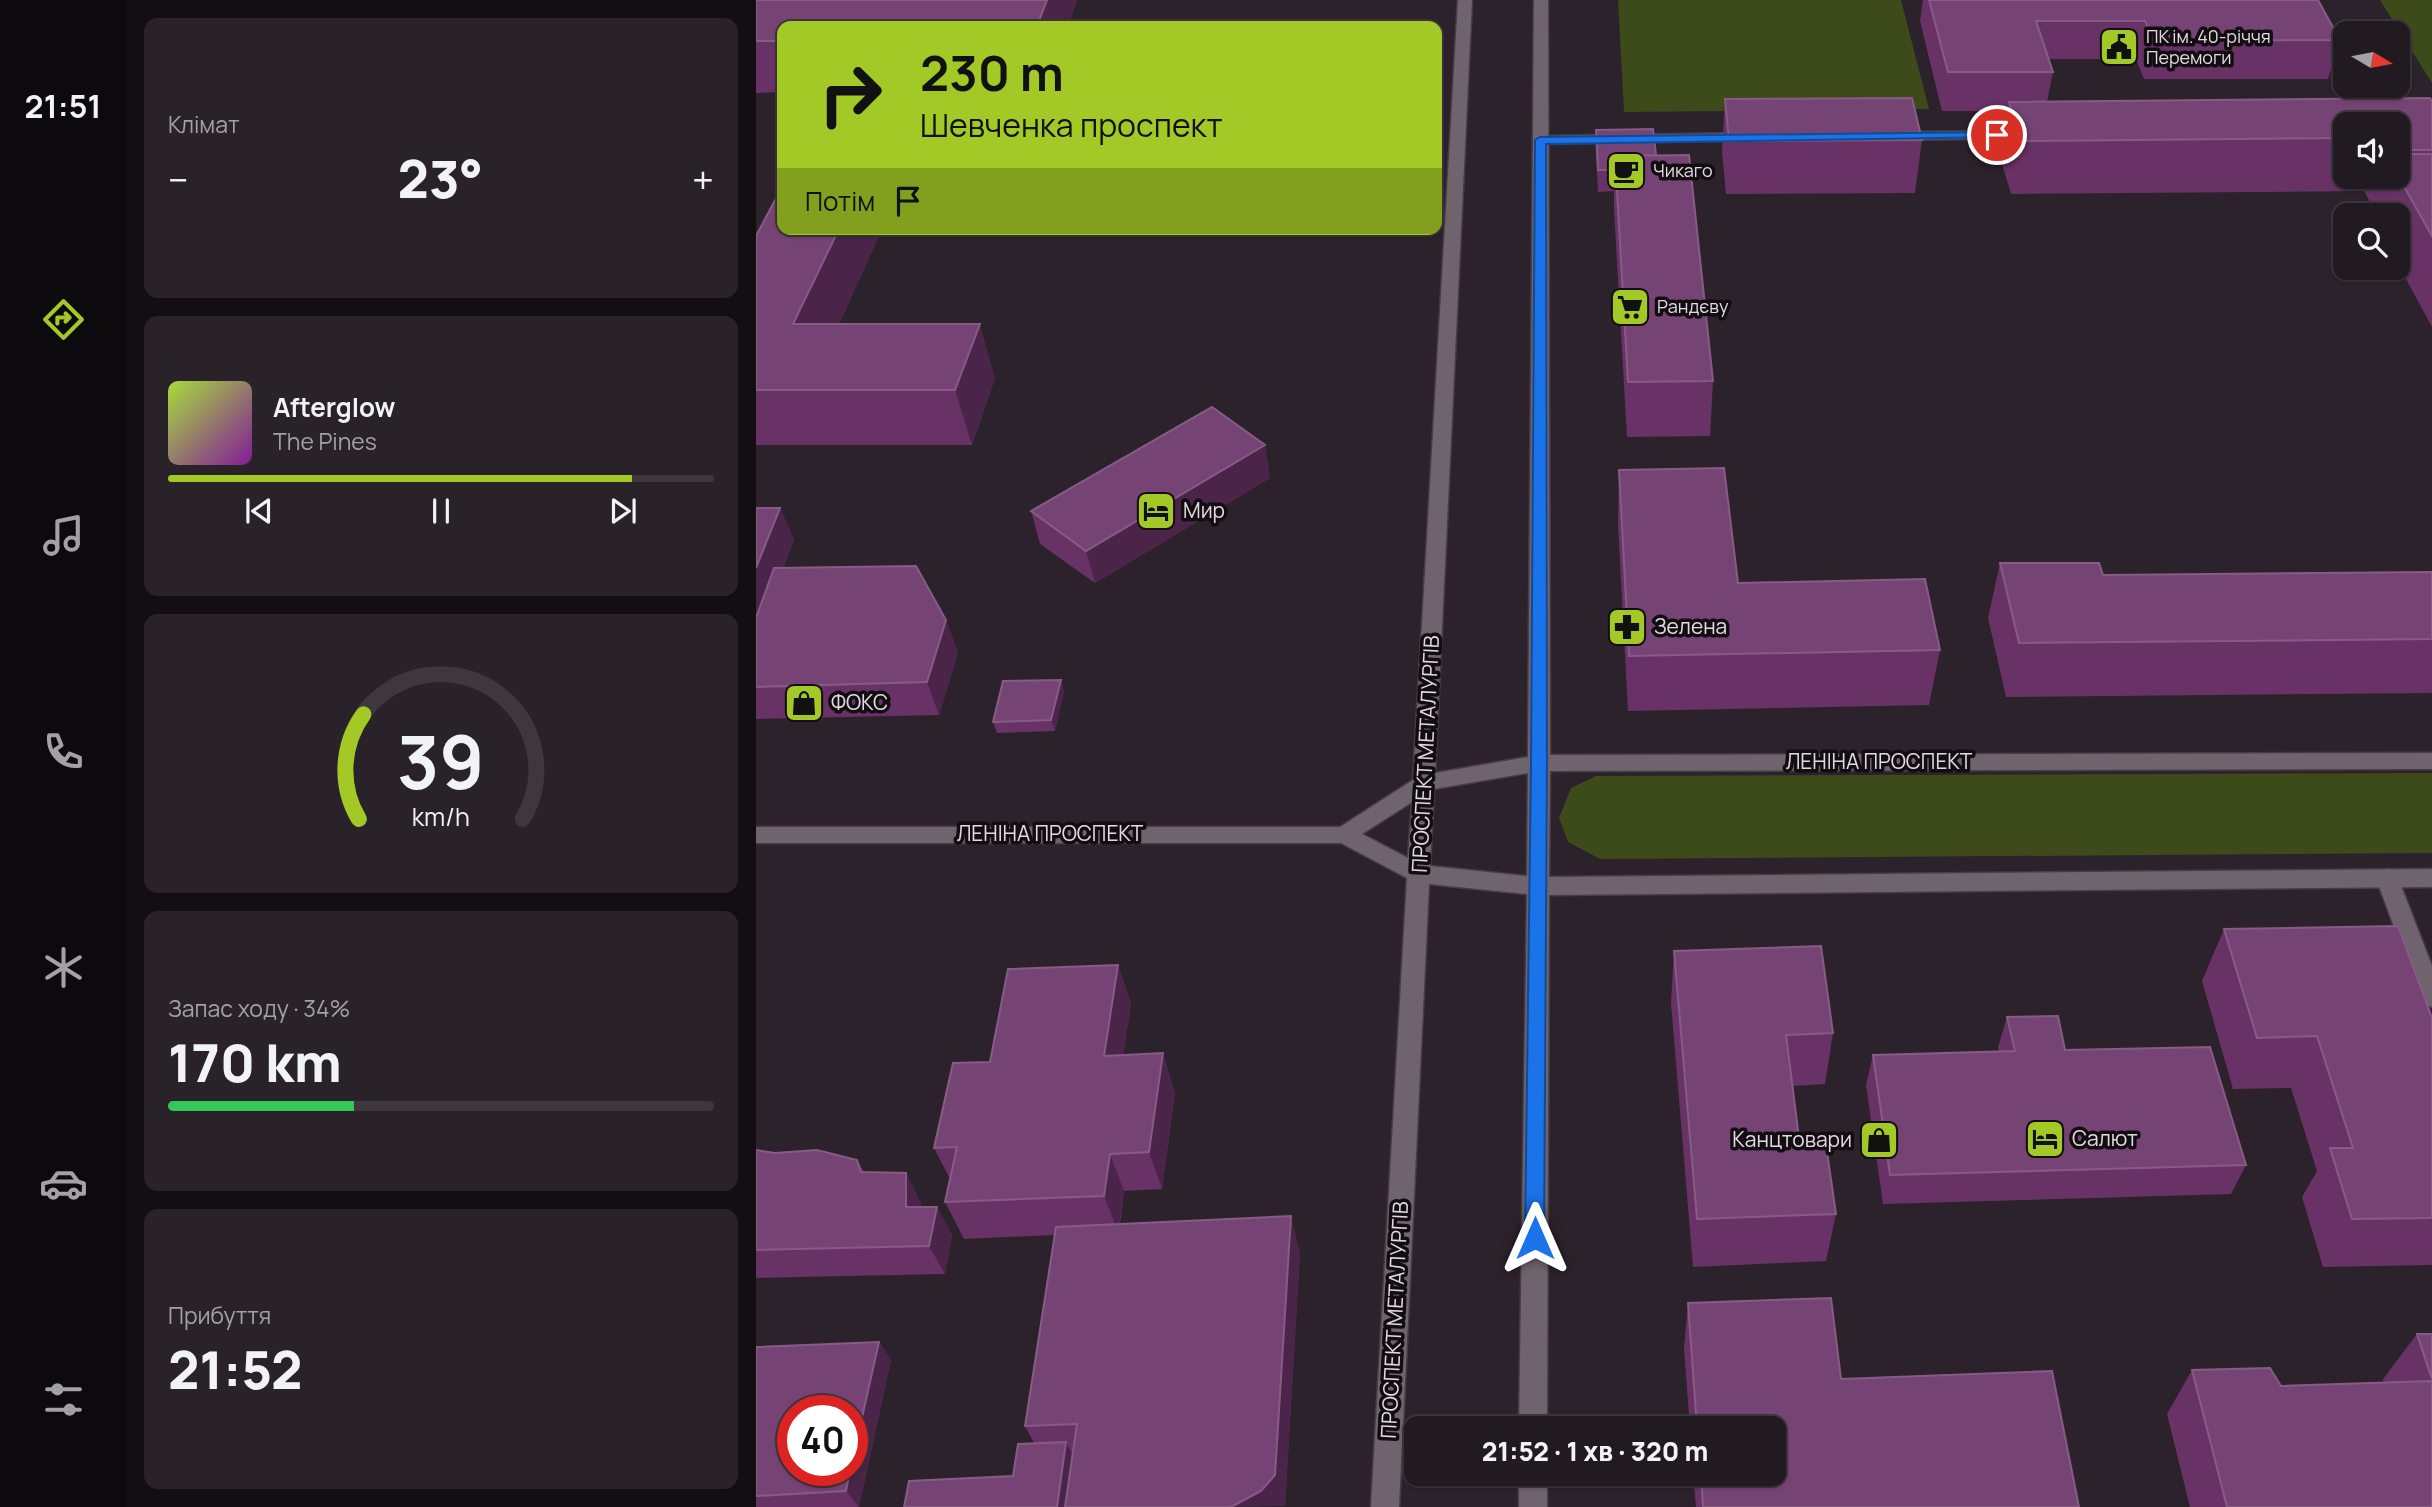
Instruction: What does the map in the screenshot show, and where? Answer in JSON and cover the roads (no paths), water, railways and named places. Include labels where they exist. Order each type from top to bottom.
[{"type":"street","name":"ПРОСПЕКТ МЕТАЛУРГІВ","points":[[1385,1507],[1465,0]]},
{"type":"street","points":[[1533,1416],[1539,763],[1541,0]]},
{"type":"street","points":[[1875,136],[2053,135]]},
{"type":"street","points":[[1540,140],[1768,137]]},
{"type":"street","name":"ЛЕНІНА ПРОСПЕКТ","points":[[1344,835],[1425,783],[1539,763],[2432,761]]},
{"type":"street","name":"ЛЕНІНА ПРОСПЕКТ","points":[[756,835],[1344,835],[1420,874],[1536,886],[2432,878]]},
{"type":"street","points":[[2387,878],[2432,998]]},
{"type":"street","points":[[1533,1486],[1533,1507]]},
{"type":"place","name":"ПК ім. 40-річчя Перемоги","points":[[2119,47]]},
{"type":"place","name":"Чикаго","points":[[1626,171]]},
{"type":"place","name":"Рандєву","points":[[1630,307]]},
{"type":"place","name":"Мир","points":[[1156,511]]},
{"type":"place","name":"Зелена","points":[[1627,627]]},
{"type":"place","name":"ФОКС","points":[[804,703]]},
{"type":"place","name":"Салют","points":[[2045,1139]]},
{"type":"place","name":"Канцтовари","points":[[1879,1140]]}]
